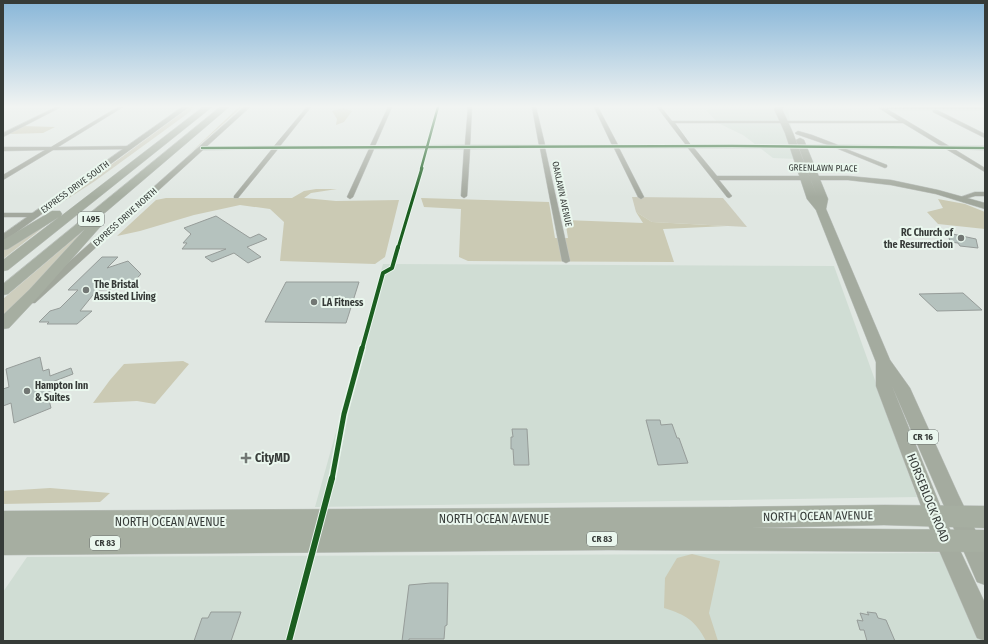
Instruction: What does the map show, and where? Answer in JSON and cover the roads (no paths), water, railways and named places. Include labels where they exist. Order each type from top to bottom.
[{"type":"highway","name":"I 495","points":[[3,267],[169,137]]},
{"type":"highway","name":"I 495","points":[[3,291],[189,137]]},
{"type":"highway","points":[[3,324],[34,293],[105,214],[146,178],[178,146]]},
{"type":"highway","points":[[3,246],[56,214],[149,152]]},
{"type":"highway","name":"NORTH OCEAN AVENUE","points":[[3,522],[225,522],[934,515],[985,517]]},
{"type":"highway","name":"NORTH OCEAN AVENUE","points":[[3,544],[602,539],[977,541]]},
{"type":"main road","name":"EXPRESS DRIVE SOUTH","points":[[3,238],[144,137]]},
{"type":"main road","name":"EXPRESS DRIVE NORTH","points":[[3,324],[46,289],[214,137]]},
{"type":"main road","name":"HORSEBLOCK ROAD","points":[[789,137],[812,198],[821,209],[883,362],[902,388],[958,516],[977,541],[985,574]]},
{"type":"main road","name":"HORSEBLOCK ROAD","points":[[800,137],[823,199],[821,209]]},
{"type":"main road","name":"GREENLAWN PLACE","points":[[816,178],[858,178],[889,182],[930,190],[985,206]]},
{"type":"main road","name":"HORSEBLOCK ROAD","points":[[883,362],[884,386],[934,515],[985,630]]},
{"type":"street","points":[[3,178],[70,137]]},
{"type":"street","points":[[236,198],[285,137]]},
{"type":"street","points":[[350,197],[376,137]]},
{"type":"street","points":[[464,196],[468,137]]},
{"type":"street","name":"OAKLAWN AVENUE","points":[[541,137],[566,261]]},
{"type":"street","points":[[612,137],[641,197]]},
{"type":"street","points":[[682,137],[729,196]]},
{"type":"street","points":[[813,137],[885,166]]},
{"type":"street","points":[[928,137],[985,170]]},
{"type":"street","points":[[202,148],[689,146],[985,148]]},
{"type":"street","points":[[3,149],[129,148]]},
{"type":"street","name":"GREENLAWN PLACE","points":[[714,178],[816,178]]},
{"type":"street","points":[[961,198],[975,194],[985,194]]},
{"type":"street","points":[[4,215],[37,215]]},
{"type":"place","name":"RC Church of the Resurrection","points":[[961,238]]},
{"type":"place","name":"The Bristal Assisted Living","points":[[86,290]]},
{"type":"place","name":"LA Fitness","points":[[314,302]]},
{"type":"place","name":"Hampton Inn & Suites","points":[[27,391]]},
{"type":"place","name":"CityMD","points":[[246,458]]}]
